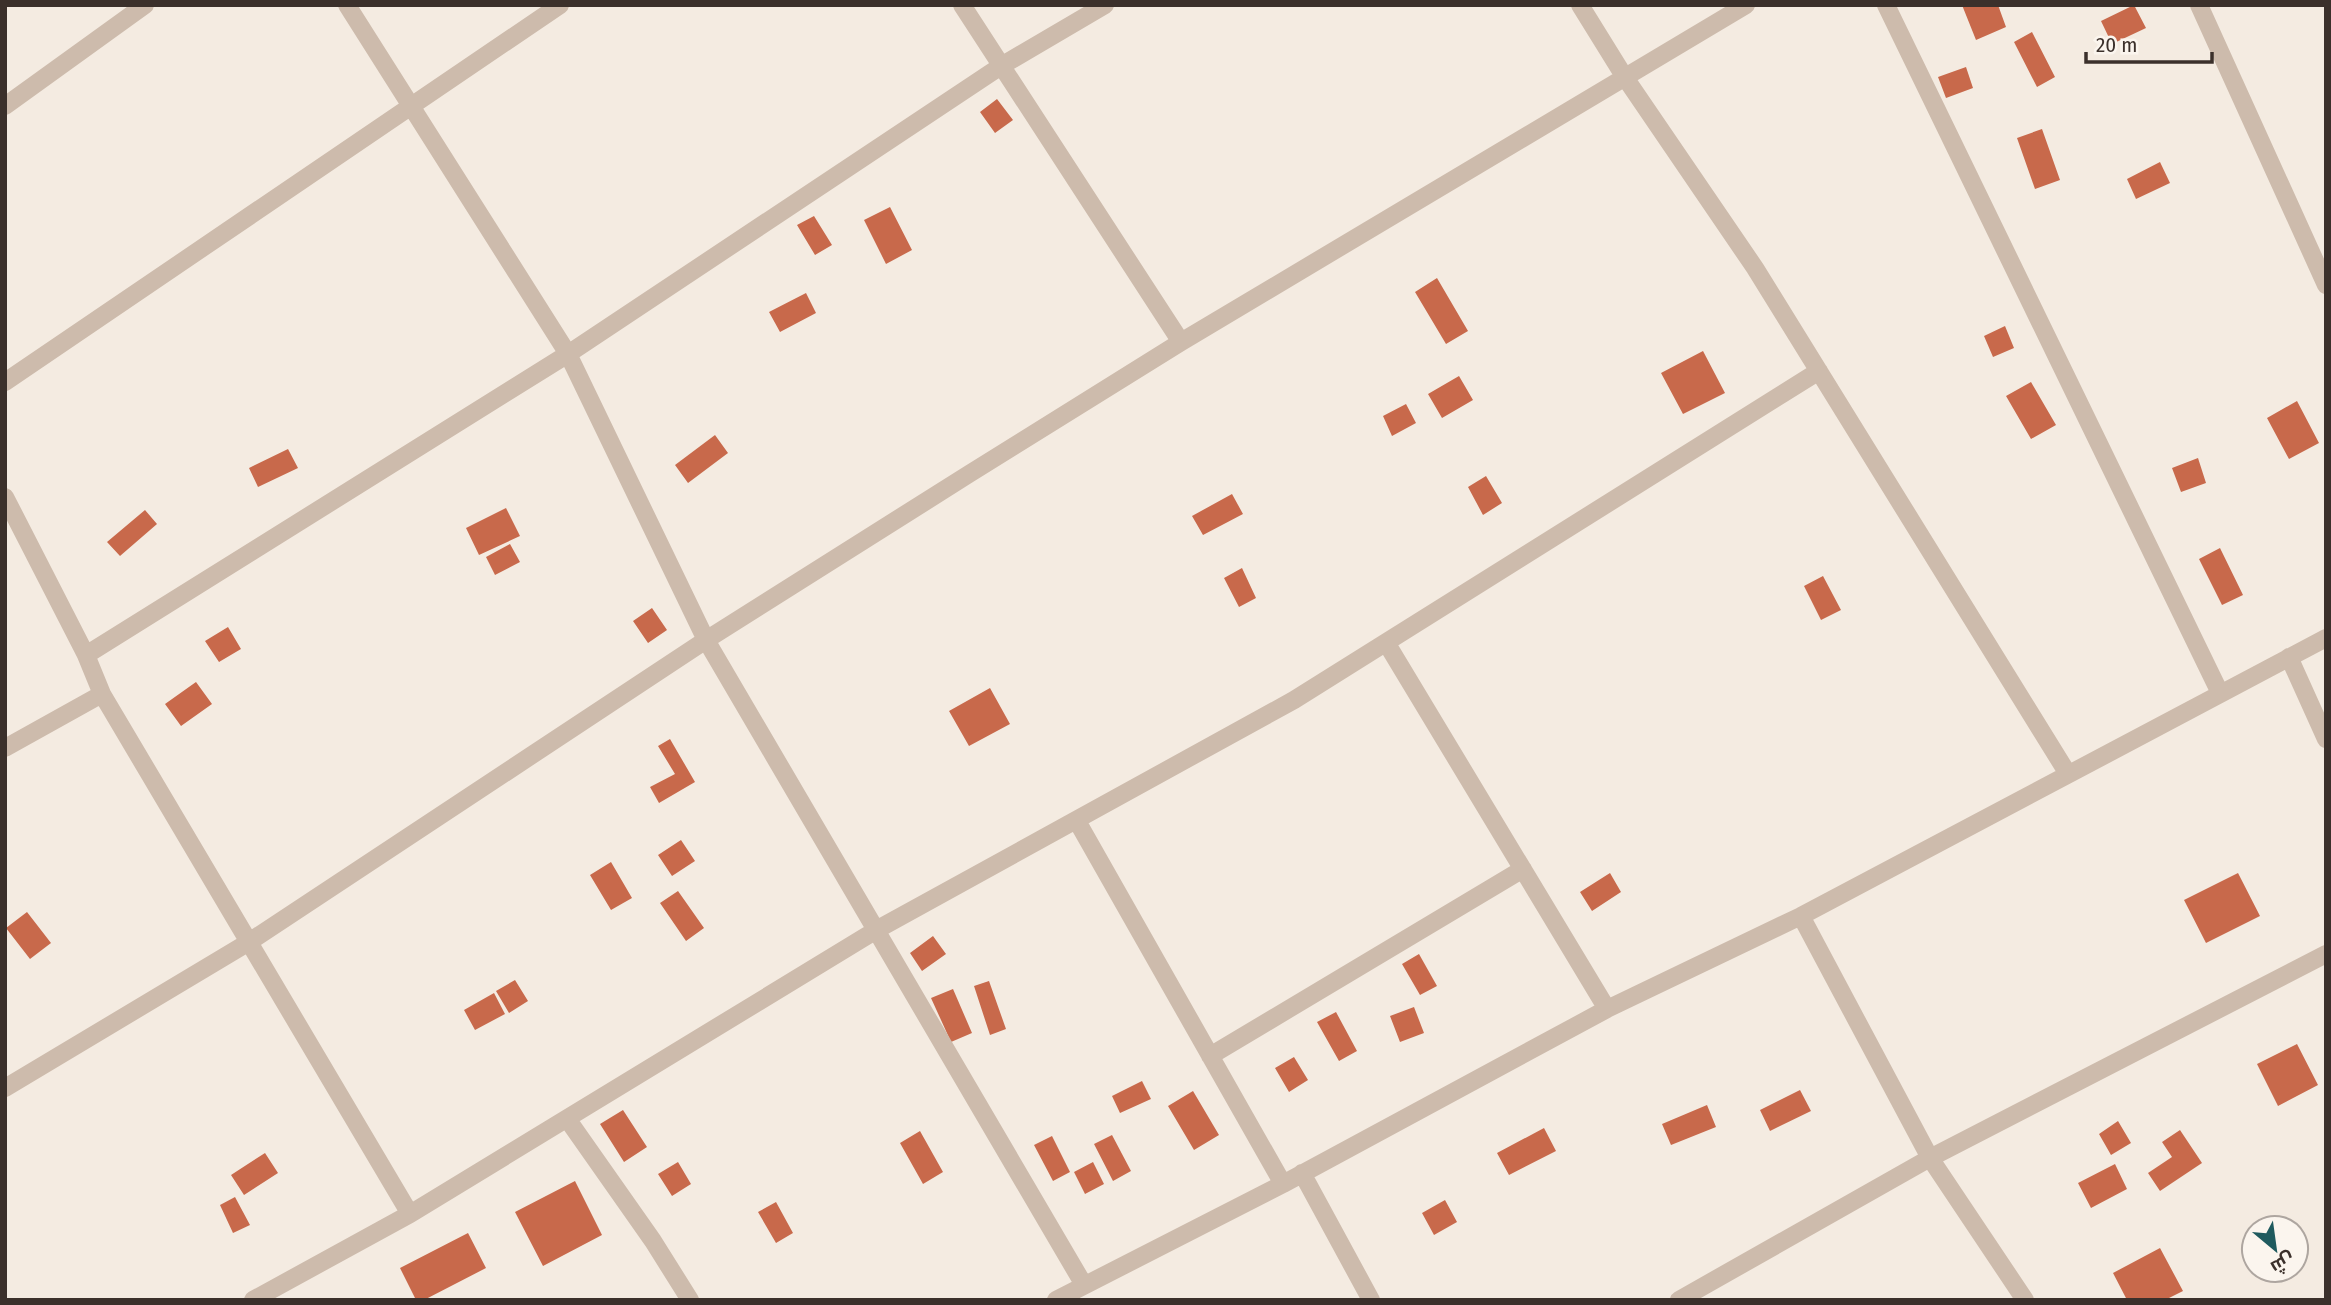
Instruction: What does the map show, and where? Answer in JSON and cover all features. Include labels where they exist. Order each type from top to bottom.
[{"type":"street","points":[[5,106],[145,5]]},
{"type":"street","points":[[346,5],[568,354],[706,640],[878,929],[1084,1285]]},
{"type":"street","points":[[5,382],[560,5]]},
{"type":"street","points":[[962,5],[1181,342]]},
{"type":"street","points":[[86,655],[568,354],[1001,66],[1105,5]]},
{"type":"street","points":[[1580,5],[1623,76],[1755,268],[2067,774]]},
{"type":"street","points":[[5,1088],[249,942],[706,640],[1181,342],[1746,5]]},
{"type":"street","points":[[1886,5],[2220,693]]},
{"type":"street","points":[[2199,5],[2326,285]]},
{"type":"street","points":[[253,1300],[278,1294],[878,929],[1077,821],[1387,644],[1819,371]]},
{"type":"street","points":[[5,497],[86,655],[102,694],[410,1214]]},
{"type":"street","points":[[1056,1300],[1283,1184],[1607,1009],[1801,916],[2326,638]]},
{"type":"street","points":[[1387,644],[1607,1009]]},
{"type":"street","points":[[2289,657],[2326,739]]},
{"type":"street","points":[[5,748],[102,694]]},
{"type":"street","points":[[1077,821],[1283,1184]]},
{"type":"street","points":[[1210,1056],[1523,869]]},
{"type":"street","points":[[1801,916],[1930,1158],[2025,1300]]},
{"type":"street","points":[[1679,1300],[1930,1158],[2326,954]]},
{"type":"street","points":[[568,1120],[653,1241],[690,1300]]},
{"type":"street","points":[[1302,1173],[1371,1300]]},
{"type":"building","points":[[1962,5],[1998,5],[2006,27],[1976,40]]},
{"type":"building","points":[[2134,5],[2146,28],[2112,44],[2101,21]]},
{"type":"building","points":[[2032,32],[2055,77],[2037,87],[2014,42]]},
{"type":"building","points":[[1966,67],[1973,88],[1946,98],[1938,77]]},
{"type":"building","points":[[997,99],[1013,120],[995,133],[980,112]]},
{"type":"building","points":[[2042,129],[2060,180],[2035,189],[2017,138]]},
{"type":"building","points":[[2160,162],[2170,183],[2136,199],[2127,179]]},
{"type":"building","points":[[890,207],[912,250],[886,264],[864,220]]},
{"type":"building","points":[[814,216],[832,245],[815,255],[797,225]]},
{"type":"building","points":[[1437,278],[1468,331],[1446,344],[1415,292]]},
{"type":"building","points":[[806,293],[816,313],[780,332],[769,312]]},
{"type":"building","points":[[2005,326],[2014,348],[1993,357],[1984,336]]},
{"type":"building","points":[[1703,351],[1725,393],[1683,414],[1661,373]]},
{"type":"building","points":[[1459,376],[1473,400],[1442,418],[1428,394]]},
{"type":"building","points":[[2031,382],[2056,425],[2031,439],[2006,396]]},
{"type":"building","points":[[2297,401],[2319,443],[2289,459],[2267,418]]},
{"type":"building","points":[[1406,404],[1416,423],[1392,436],[1383,416]]},
{"type":"building","points":[[715,435],[728,453],[688,483],[675,465]]},
{"type":"building","points":[[288,449],[298,468],[258,487],[249,468]]},
{"type":"building","points":[[2198,458],[2206,483],[2181,492],[2172,468]]},
{"type":"building","points":[[1486,476],[1502,503],[1483,515],[1468,487]]},
{"type":"building","points":[[1232,494],[1243,514],[1203,535],[1192,516]]},
{"type":"building","points":[[506,508],[520,536],[479,555],[466,528]]},
{"type":"building","points":[[145,510],[157,524],[120,556],[107,542]]},
{"type":"building","points":[[510,544],[520,562],[495,575],[486,557]]},
{"type":"building","points":[[2220,548],[2243,595],[2222,605],[2199,559]]},
{"type":"building","points":[[1242,568],[1256,598],[1239,607],[1224,578]]},
{"type":"building","points":[[1823,576],[1841,610],[1821,620],[1804,586]]},
{"type":"building","points":[[652,608],[667,630],[648,643],[633,621]]},
{"type":"building","points":[[228,627],[241,649],[219,662],[205,641]]},
{"type":"building","points":[[196,682],[212,704],[181,726],[165,704]]},
{"type":"building","points":[[990,688],[1010,724],[969,746],[949,711]]},
{"type":"building","points":[[670,739],[695,782],[659,803],[650,787],[675,774],[658,746]]},
{"type":"building","points":[[681,840],[695,861],[672,876],[658,855]]},
{"type":"building","points":[[611,862],[632,898],[611,910],[590,875]]},
{"type":"building","points":[[1610,873],[1621,892],[1592,911],[1580,892]]},
{"type":"building","points":[[2238,873],[2260,916],[2206,943],[2184,900]]},
{"type":"building","points":[[678,891],[704,928],[686,941],[660,903]]},
{"type":"building","points":[[27,912],[51,943],[30,959],[6,928]]},
{"type":"building","points":[[933,936],[946,954],[922,971],[910,953]]},
{"type":"building","points":[[1419,954],[1437,986],[1420,995],[1402,964]]},
{"type":"building","points":[[515,980],[528,1001],[509,1013],[496,991]]},
{"type":"building","points":[[989,981],[1006,1029],[990,1035],[974,986]]},
{"type":"building","points":[[953,989],[972,1033],[951,1042],[931,998]]},
{"type":"building","points":[[494,993],[505,1014],[475,1030],[464,1010]]},
{"type":"building","points":[[1414,1007],[1424,1033],[1400,1042],[1390,1016]]},
{"type":"building","points":[[1336,1012],[1357,1051],[1339,1061],[1317,1022]]},
{"type":"building","points":[[2297,1044],[2318,1085],[2278,1106],[2257,1064]]},
{"type":"building","points":[[1294,1057],[1308,1080],[1289,1092],[1275,1068]]},
{"type":"building","points":[[1142,1081],[1151,1099],[1120,1113],[1112,1096]]},
{"type":"building","points":[[1800,1090],[1811,1111],[1770,1131],[1760,1110]]},
{"type":"building","points":[[1193,1091],[1219,1135],[1194,1150],[1168,1106]]},
{"type":"building","points":[[1707,1105],[1716,1127],[1671,1145],[1662,1124]]},
{"type":"building","points":[[623,1110],[647,1147],[624,1162],[600,1124]]},
{"type":"building","points":[[2118,1121],[2131,1143],[2111,1155],[2099,1134]]},
{"type":"building","points":[[1544,1128],[1556,1151],[1509,1175],[1497,1153]]},
{"type":"building","points":[[2180,1130],[2202,1163],[2160,1191],[2148,1173],[2172,1157],[2162,1142]]},
{"type":"building","points":[[920,1131],[943,1172],[923,1184],[900,1143]]},
{"type":"building","points":[[1112,1135],[1131,1171],[1113,1181],[1094,1144]]},
{"type":"building","points":[[1052,1136],[1070,1172],[1053,1181],[1034,1145]]},
{"type":"building","points":[[265,1153],[278,1173],[244,1195],[231,1175]]},
{"type":"building","points":[[678,1162],[691,1184],[672,1196],[658,1174]]},
{"type":"building","points":[[1093,1162],[1104,1184],[1085,1194],[1074,1172]]},
{"type":"building","points":[[2115,1164],[2127,1189],[2091,1208],[2078,1183]]},
{"type":"building","points":[[575,1181],[602,1235],[543,1266],[515,1212]]},
{"type":"building","points":[[235,1197],[250,1225],[233,1233],[220,1205]]},
{"type":"building","points":[[1445,1200],[1457,1222],[1434,1235],[1422,1213]]},
{"type":"building","points":[[776,1202],[793,1233],[776,1243],[758,1212]]},
{"type":"building","points":[[468,1233],[486,1268],[424,1300],[416,1300],[400,1268]]},
{"type":"building","points":[[2160,1248],[2183,1291],[2165,1300],[2127,1300],[2113,1273]]}]
